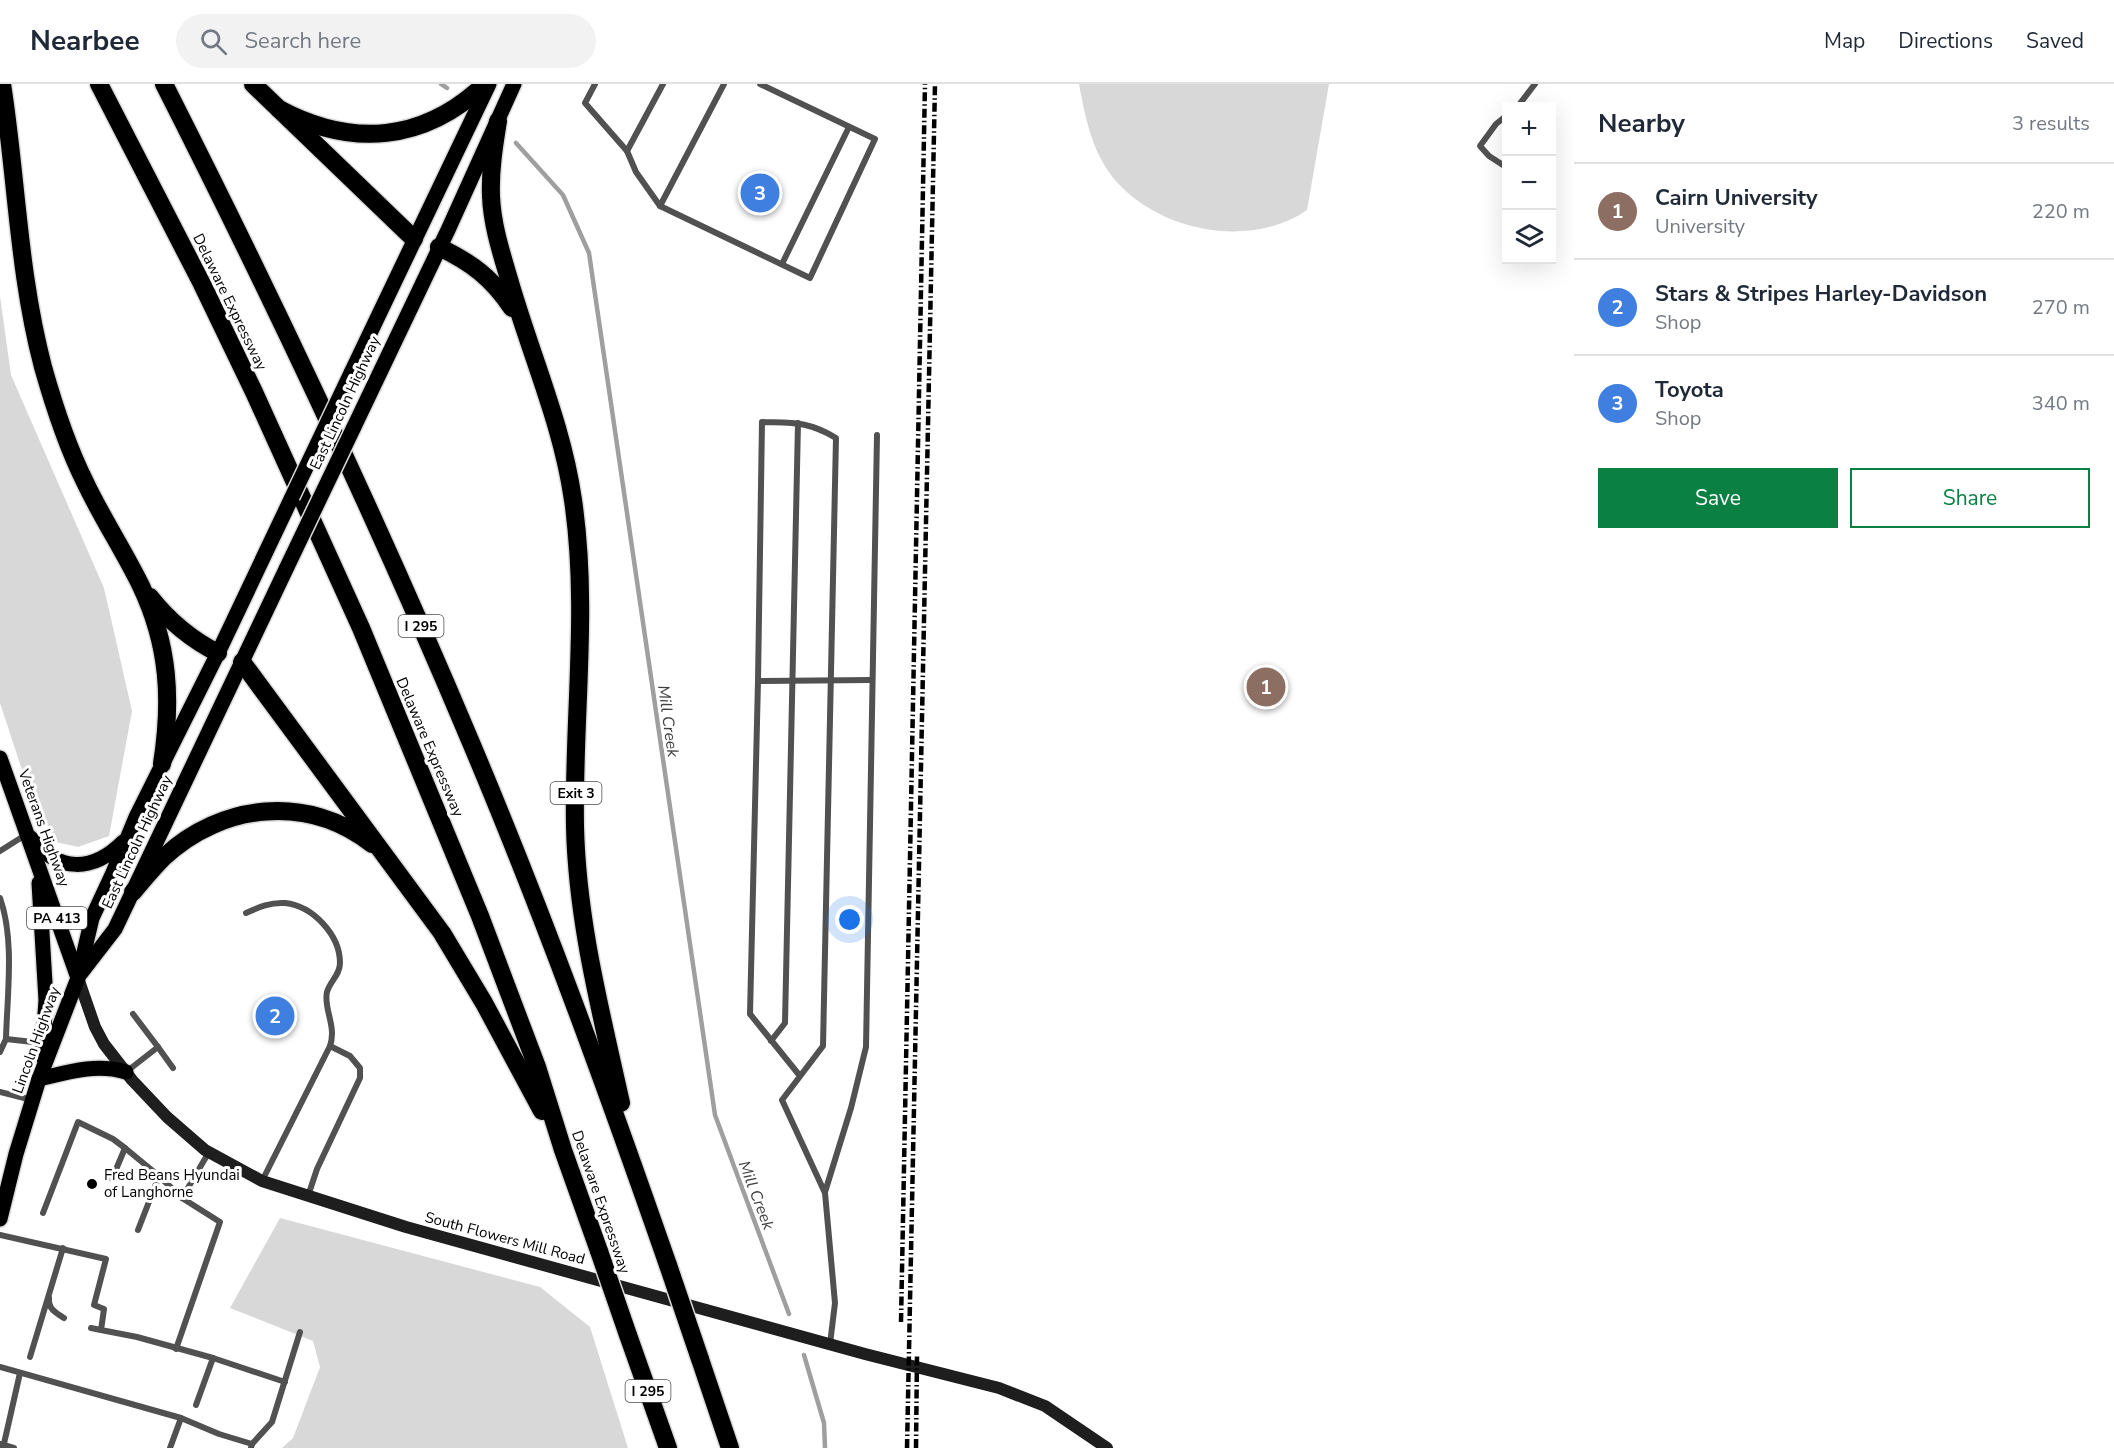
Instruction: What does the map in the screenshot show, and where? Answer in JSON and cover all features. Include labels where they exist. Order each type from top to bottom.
[{"type":"highway","points":[[2,84],[21,258],[43,368],[68,444],[84,481],[141,586],[159,636],[167,685],[168,710],[162,764]]},
{"type":"highway","name":"Delaware Expressway","points":[[99,84],[202,284],[254,392],[361,628],[480,916],[537,1067],[563,1150],[668,1448]]},
{"type":"highway","name":"I 295","points":[[164,84],[294,345],[473,747],[600,1074],[730,1448]]},
{"type":"highway","points":[[253,84],[414,239]]},
{"type":"highway","points":[[279,109],[302,121],[339,132],[357,134],[395,132],[446,113],[487,84]]},
{"type":"highway","points":[[498,121],[491,175],[491,198],[499,246],[521,322]]},
{"type":"highway","points":[[439,247],[466,261],[488,278],[521,322]]},
{"type":"highway","name":"Exit 3","points":[[521,322],[561,437],[574,503],[581,610],[575,827],[581,905],[595,989],[640,1184]]},
{"type":"highway","points":[[141,586],[174,624],[198,643],[218,653]]},
{"type":"highway","points":[[242,662],[423,905],[464,968],[563,1150]]},
{"type":"highway","points":[[133,892],[165,856],[190,838],[219,823],[259,811],[279,810],[318,816],[351,830],[388,857]]},
{"type":"main road","name":"East Lincoln Highway","points":[[78,978],[92,918],[125,840],[218,653],[487,84]]},
{"type":"main road","name":"East Lincoln Highway","points":[[78,978],[115,929],[365,404],[514,84]]},
{"type":"main road","points":[[414,239],[439,247]]},
{"type":"main road","points":[[218,653],[242,662]]},
{"type":"main road","name":"Veterans Highway","points":[[0,758],[78,978]]},
{"type":"main road","name":"PA 413","points":[[28,834],[38,846],[58,861],[82,865],[104,857],[125,840]]},
{"type":"main road","points":[[37,859],[46,1000],[39,1079],[79,1069],[110,1068],[126,1072]]},
{"type":"main road","name":"South Flowers Mill Road","points":[[78,978],[95,1027],[104,1044],[126,1072],[167,1117],[209,1152],[262,1181],[406,1227],[1019,1395],[1045,1406],[1107,1448]]},
{"type":"main road","name":"Lincoln Highway","points":[[0,1219],[4,1179],[78,978]]},
{"type":"lane","points":[[595,84],[585,103],[627,151],[636,172],[660,206],[810,278],[875,139],[760,84]]},
{"type":"lane","points":[[627,151],[663,84]]},
{"type":"lane","points":[[660,206],[724,84]]},
{"type":"lane","points":[[1521,102],[1535,84]]},
{"type":"lane","points":[[1502,119],[1480,146],[1489,156],[1502,164]]},
{"type":"lane","points":[[782,264],[849,127]]},
{"type":"lane","points":[[800,1076],[750,1014],[762,422],[798,423],[821,429],[836,438],[829,680],[823,1046],[782,1100],[825,1192],[835,1303],[830,1344]]},
{"type":"lane","points":[[771,1041],[785,1023],[798,423]]},
{"type":"lane","points":[[825,1192],[851,1108],[866,1047],[877,435]]},
{"type":"lane","points":[[758,681],[871,681]]},
{"type":"lane","points":[[0,851],[28,834]]},
{"type":"lane","points":[[0,898],[4,909],[8,957],[6,1039],[0,1052]]},
{"type":"lane","points":[[246,913],[273,903],[298,906],[318,918],[334,938],[340,964],[338,974],[327,993],[333,1038],[262,1181]]},
{"type":"lane","points":[[133,1014],[173,1068]]},
{"type":"lane","points":[[6,1039],[43,1043]]},
{"type":"lane","points":[[308,1197],[317,1169],[360,1078],[360,1068],[350,1056],[330,1046]]},
{"type":"lane","points":[[126,1072],[158,1047]]},
{"type":"lane","points":[[0,1092],[32,1100]]},
{"type":"lane","points":[[44,1213],[78,1122],[113,1139],[182,1198],[220,1222],[176,1349]]},
{"type":"lane","points":[[112,1179],[125,1148]]},
{"type":"lane","points":[[182,1198],[209,1152]]},
{"type":"lane","points":[[138,1230],[159,1176]]},
{"type":"lane","points":[[0,1236],[106,1259],[94,1305],[104,1310],[101,1330]]},
{"type":"lane","points":[[30,1358],[63,1248]]},
{"type":"lane","points":[[51,1286],[48,1303],[53,1311],[64,1318]]},
{"type":"lane","points":[[91,1328],[137,1337],[213,1358],[285,1382]]},
{"type":"lane","points":[[0,1367],[181,1418],[252,1446],[272,1422],[300,1332]]},
{"type":"lane","points":[[196,1406],[213,1358]]},
{"type":"lane","points":[[14,1448],[2,1446],[20,1373]]},
{"type":"lane","points":[[170,1448],[181,1418]]},
{"type":"shaded area","points":[[1079,84],[1329,84],[1307,210],[1283,223],[1257,230],[1230,231],[1203,228],[1176,221],[1151,209],[1129,194],[1104,165],[1090,131]]},
{"type":"shaded area","points":[[0,296],[11,375],[104,588],[132,711],[109,836],[78,847],[56,842],[26,782],[0,703]]},
{"type":"shaded area","points":[[280,1218],[540,1287],[590,1327],[628,1448],[282,1448],[293,1438],[320,1367],[313,1341],[230,1308]]},
{"type":"waterway","name":"Mill Creek","points":[[441,84],[447,88]]},
{"type":"waterway","name":"Mill Creek","points":[[516,143],[563,195],[589,253],[715,1115],[789,1314]]},
{"type":"waterway","name":"Mill Creek","points":[[804,1355],[824,1423],[825,1448]]},
{"type":"railway","points":[[901,1322],[925,84]]},
{"type":"railway","points":[[907,1448],[935,84]]},
{"type":"railway","points":[[916,1448],[917,1356]]},
{"type":"place","name":"Toyota","points":[[760,193]]},
{"type":"place","name":"Cairn University","points":[[1266,687]]},
{"type":"place","name":"Stars & Stripes Harley-Davidson","points":[[275,1016]]},
{"type":"place","name":"Fred Beans Hyundai of Langhorne","points":[[92,1184]]}]
